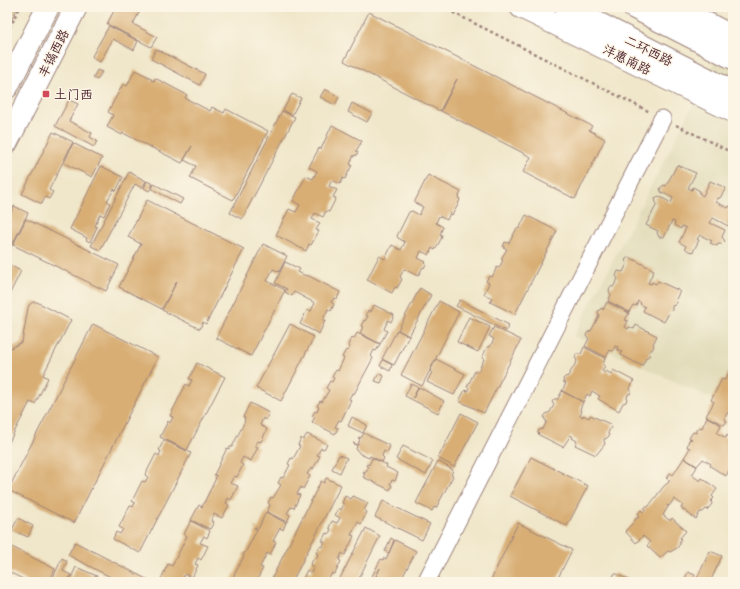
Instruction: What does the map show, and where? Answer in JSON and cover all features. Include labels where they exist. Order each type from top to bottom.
[{"type":"main road","name":"丰镐西路","points":[[7,87],[48,7]]},
{"type":"main road","name":"丰镐西路","points":[[7,142],[76,7]]},
{"type":"main road","name":"沣惠南路","points":[[521,7],[733,111]]},
{"type":"main road","name":"二环西路","points":[[566,7],[733,92]]},
{"type":"main road","points":[[634,7],[733,58]]},
{"type":"main road","points":[[675,7],[733,36]]},
{"type":"street","points":[[426,582],[662,119]]},
{"type":"path","points":[[7,33],[20,7]]},
{"type":"path","points":[[442,7],[662,119],[733,153]]},
{"type":"shaded area","points":[[733,27],[733,408],[574,336]]},
{"type":"building","points":[[7,7],[18,7],[7,28]]},
{"type":"building","points":[[116,7],[142,7],[133,24],[157,37],[151,47],[107,24]]},
{"type":"building","points":[[369,12],[592,126],[589,130],[605,139],[575,199],[523,172],[531,157],[441,111],[457,79],[440,111],[344,61]]},
{"type":"building","points":[[109,26],[138,41],[134,50],[113,39],[100,62],[92,56]]},
{"type":"building","points":[[156,49],[205,74],[200,85],[151,59]]},
{"type":"building","points":[[97,70],[102,72],[97,80],[93,78]]},
{"type":"building","points":[[135,70],[151,78],[151,80],[154,81],[155,78],[187,95],[185,98],[210,111],[212,107],[224,113],[226,109],[268,131],[233,200],[190,178],[196,166],[184,160],[192,146],[182,163],[123,133],[122,135],[107,127],[113,115],[108,112],[123,84],[127,86]]},
{"type":"building","points":[[325,89],[339,97],[335,105],[320,97]]},
{"type":"building","points":[[292,94],[301,98],[292,115],[283,110]]},
{"type":"building","points":[[69,100],[78,104],[69,121],[92,133],[90,137],[97,141],[94,147],[55,126]]},
{"type":"building","points":[[352,103],[372,113],[367,122],[348,112]]},
{"type":"building","points":[[282,111],[295,117],[242,219],[230,213]]},
{"type":"building","points":[[332,125],[362,141],[356,151],[358,152],[356,156],[354,155],[350,164],[352,165],[345,179],[343,178],[340,184],[332,180],[329,186],[337,190],[333,197],[336,198],[329,212],[326,211],[323,217],[315,213],[312,219],[320,223],[316,230],[319,231],[311,245],[309,244],[306,251],[276,235],[289,209],[296,212],[300,205],[293,201],[306,176],[313,179],[317,171],[309,167],[319,148],[321,149]]},
{"type":"building","points":[[53,132],[73,142],[49,190],[53,192],[49,199],[45,197],[42,204],[22,194]]},
{"type":"building","points":[[73,143],[102,158],[92,177],[64,163]]},
{"type":"building","points":[[677,165],[696,173],[688,188],[692,190],[693,187],[700,191],[699,193],[703,196],[710,181],[726,188],[716,202],[728,208],[729,206],[733,208],[733,219],[728,226],[713,218],[710,223],[725,230],[722,237],[725,241],[722,244],[718,244],[717,246],[710,243],[712,241],[700,235],[697,239],[699,240],[693,252],[690,252],[685,248],[686,246],[679,242],[686,228],[682,226],[681,229],[674,225],[675,222],[672,221],[664,237],[659,237],[657,233],[658,231],[646,225],[657,204],[655,198],[659,196],[671,203],[673,198],[661,192],[660,188],[664,185],[666,186]]},
{"type":"building","points":[[101,166],[123,177],[116,191],[114,189],[107,201],[110,203],[104,216],[100,214],[95,226],[97,227],[90,242],[86,240],[87,238],[70,229]]},
{"type":"building","points":[[129,172],[146,181],[142,188],[135,184],[100,250],[91,246]]},
{"type":"building","points":[[428,175],[461,192],[458,198],[460,199],[452,215],[450,213],[447,220],[439,216],[436,223],[443,227],[440,234],[442,235],[441,239],[435,250],[432,248],[429,255],[421,251],[418,258],[426,262],[424,268],[423,267],[418,276],[404,269],[400,277],[402,279],[400,283],[397,288],[395,287],[392,293],[367,280],[379,256],[385,259],[392,245],[401,250],[405,242],[397,236],[409,212],[412,211],[419,215],[423,207],[415,203],[415,201]]},
{"type":"building","points":[[147,181],[153,184],[149,191],[144,188]]},
{"type":"building","points":[[154,184],[183,199],[180,204],[152,189]]},
{"type":"building","points":[[147,200],[244,249],[206,324],[203,322],[200,329],[162,310],[177,281],[162,309],[119,287],[141,244],[128,237]]},
{"type":"building","points":[[14,206],[28,213],[7,255],[7,220]]},
{"type":"building","points":[[526,215],[557,231],[515,314],[490,302],[492,298],[484,294],[489,283],[486,281],[489,276],[492,277],[497,267],[499,268],[503,260],[501,259],[507,249],[503,247],[505,242],[509,243],[517,228],[519,229]]},
{"type":"building","points":[[26,219],[119,265],[106,291],[13,245]]},
{"type":"building","points":[[263,244],[287,256],[279,272],[273,269],[267,281],[285,290],[251,356],[216,338]]},
{"type":"building","points":[[629,257],[654,270],[648,283],[651,284],[652,282],[656,284],[658,281],[680,291],[676,299],[677,302],[672,306],[672,310],[664,322],[643,311],[645,307],[638,301],[636,306],[633,305],[629,312],[608,301],[611,295],[609,291],[610,287],[613,287],[618,279],[616,276],[618,271],[623,272],[627,264],[625,260]]},
{"type":"building","points":[[285,262],[300,269],[298,272],[340,292],[337,299],[334,298],[331,302],[334,304],[331,311],[328,309],[323,320],[325,321],[319,334],[300,324],[307,310],[311,311],[315,303],[294,292],[292,296],[285,292],[287,289],[275,283]]},
{"type":"building","points":[[7,264],[21,271],[7,299]]},
{"type":"building","points":[[420,288],[431,295],[409,336],[398,330]]},
{"type":"building","points":[[460,300],[509,325],[506,331],[456,306]]},
{"type":"building","points":[[439,301],[459,312],[422,386],[401,375]]},
{"type":"building","points":[[33,302],[37,302],[71,320],[43,375],[48,378],[35,404],[30,402],[7,446],[7,350],[22,342],[28,308]]},
{"type":"building","points":[[607,302],[629,313],[625,320],[628,321],[625,327],[628,329],[629,327],[634,329],[636,325],[657,336],[652,350],[649,352],[650,355],[646,358],[642,366],[621,355],[622,352],[617,349],[618,347],[615,346],[613,351],[610,350],[606,357],[585,346],[589,339],[586,335],[591,331],[599,316],[599,310],[602,308],[603,310]]},
{"type":"building","points":[[374,305],[394,315],[391,322],[388,320],[384,329],[387,331],[380,344],[360,333],[363,327],[361,326],[368,316],[366,315],[368,310],[371,312]]},
{"type":"building","points":[[469,317],[490,327],[478,352],[457,342]]},
{"type":"building","points":[[93,324],[158,357],[74,523],[8,490]]},
{"type":"building","points":[[290,324],[314,337],[281,401],[256,388]]},
{"type":"building","points":[[494,327],[521,340],[484,413],[459,401],[465,390],[467,392],[469,388],[467,387],[475,371],[478,372],[484,359],[482,358],[487,347],[490,347],[494,339],[489,336]]},
{"type":"building","points":[[397,330],[409,336],[394,365],[382,359]]},
{"type":"building","points":[[357,333],[380,344],[376,351],[374,350],[371,356],[373,358],[354,394],[352,393],[349,399],[351,400],[341,421],[339,420],[335,427],[338,428],[335,434],[312,422],[315,417],[312,416],[315,411],[317,412],[319,407],[317,406],[320,401],[322,402],[329,390],[326,388],[330,381],[332,382],[334,378],[332,377],[336,370],[338,371],[344,358],[342,357],[346,350],[348,351],[350,346],[348,345],[351,338],[354,339]]},
{"type":"building","points":[[584,347],[605,358],[603,365],[605,366],[602,371],[605,373],[606,371],[611,374],[613,370],[634,381],[630,388],[631,391],[630,394],[628,394],[626,402],[623,403],[619,411],[598,399],[600,396],[592,391],[590,396],[587,394],[583,402],[562,391],[566,383],[564,383],[563,379],[568,376],[577,361],[575,357],[576,354],[581,354]]},
{"type":"building","points":[[436,359],[465,374],[454,395],[427,382],[432,372],[430,371]]},
{"type":"building","points":[[383,360],[392,365],[390,371],[380,366]]},
{"type":"building","points":[[197,363],[225,377],[187,450],[160,437],[168,421],[170,423],[173,417],[170,416],[186,384],[189,386],[192,380],[189,379]]},
{"type":"building","points":[[733,364],[733,415],[728,412],[724,419],[727,421],[724,425],[706,416],[714,402],[711,400],[722,379],[725,380]]},
{"type":"building","points":[[379,373],[384,376],[381,383],[375,381]]},
{"type":"building","points":[[411,384],[418,387],[413,398],[419,387],[444,401],[438,413],[405,396]]},
{"type":"building","points":[[562,391],[583,402],[580,409],[582,411],[580,416],[583,417],[583,415],[589,418],[590,415],[612,425],[608,433],[609,436],[604,439],[605,444],[596,455],[575,445],[577,441],[572,438],[573,437],[571,435],[563,447],[539,435],[539,430],[543,429],[547,421],[544,417],[550,412],[554,405],[552,402],[554,399],[558,399]]},
{"type":"building","points":[[250,403],[269,413],[266,420],[263,418],[260,425],[267,429],[261,442],[258,441],[255,446],[258,447],[251,461],[243,457],[240,463],[243,465],[237,477],[234,476],[230,483],[238,486],[231,500],[228,498],[226,503],[229,505],[222,518],[214,514],[211,521],[214,522],[210,529],[191,520],[199,505],[202,507],[216,478],[216,475],[214,475],[227,448],[229,449],[232,447],[245,421],[245,418],[243,417]]},
{"type":"building","points":[[461,413],[478,422],[454,467],[438,458]]},
{"type":"building","points":[[352,417],[367,425],[363,433],[348,426]]},
{"type":"building","points":[[707,417],[721,425],[717,433],[726,438],[727,435],[733,439],[733,465],[726,476],[710,466],[711,464],[703,459],[697,466],[684,458],[690,448],[687,447],[689,440],[692,439],[689,438],[693,432],[696,433],[696,429],[699,427],[702,428]]},
{"type":"building","points":[[364,433],[390,446],[387,453],[384,451],[382,456],[384,458],[382,462],[370,456],[369,458],[360,454],[356,449],[357,446],[353,443],[358,445],[360,439],[358,438],[361,438]]},
{"type":"building","points":[[307,434],[327,444],[324,449],[321,448],[317,455],[320,456],[313,469],[311,468],[307,474],[310,476],[303,489],[301,487],[297,494],[300,495],[294,508],[291,507],[287,513],[290,515],[287,522],[267,512],[270,505],[268,503],[281,485],[278,483],[281,477],[283,478],[290,465],[288,464],[291,458],[293,459],[300,446],[298,445],[301,438],[303,440]]},
{"type":"building","points":[[164,440],[191,453],[140,553],[113,539],[116,532],[120,534],[123,529],[119,527],[130,505],[133,507],[135,503],[132,501],[142,481],[145,482],[148,477],[145,475],[156,454],[159,456],[161,451],[159,450]]},
{"type":"building","points":[[403,446],[433,461],[426,475],[396,459]]},
{"type":"building","points":[[339,455],[347,458],[340,473],[332,469]]},
{"type":"building","points":[[531,457],[588,486],[567,526],[510,496]]},
{"type":"building","points":[[372,458],[387,465],[386,467],[398,473],[395,481],[392,480],[390,484],[392,485],[390,490],[363,477],[365,474],[363,473],[364,471],[366,472],[368,467],[366,466],[367,464],[369,465]]},
{"type":"building","points":[[684,458],[697,467],[692,475],[700,481],[702,478],[717,489],[712,496],[714,498],[711,501],[712,504],[707,510],[706,509],[703,512],[700,512],[696,519],[681,508],[683,505],[674,499],[669,506],[667,505],[668,507],[663,515],[669,520],[672,518],[686,531],[680,538],[680,544],[677,548],[670,552],[668,551],[660,558],[647,546],[650,542],[643,536],[636,543],[625,531],[636,518],[639,517],[637,515],[640,511],[645,511],[645,507],[648,507],[664,486],[669,482],[666,478],[670,473],[673,475]]},
{"type":"building","points":[[438,461],[453,470],[451,475],[453,476],[436,508],[434,507],[432,511],[416,503]]},
{"type":"building","points":[[326,478],[341,485],[292,582],[270,582],[321,481],[324,483]]},
{"type":"building","points":[[345,496],[351,499],[353,496],[368,503],[364,510],[367,512],[361,524],[358,522],[351,535],[354,536],[345,555],[342,553],[339,560],[341,561],[335,574],[332,573],[327,582],[304,582],[306,579],[303,578],[307,570],[311,573],[314,567],[310,565],[314,558],[316,559],[318,554],[316,553],[320,546],[322,547],[325,542],[322,541],[326,533],[329,534],[331,529],[329,528],[332,521],[337,523],[340,518],[335,515],[339,508],[341,510],[344,504],[342,503]]},
{"type":"building","points":[[383,501],[430,524],[422,540],[375,517]]},
{"type":"building","points":[[266,512],[286,523],[283,530],[280,528],[273,541],[276,542],[270,555],[267,553],[260,567],[263,568],[256,582],[253,580],[252,582],[231,582],[244,556],[244,553],[257,530],[254,528],[255,527],[258,529]]},
{"type":"building","points":[[18,518],[33,526],[28,537],[12,530]]},
{"type":"building","points":[[191,521],[210,531],[207,538],[204,536],[200,543],[208,546],[201,560],[198,558],[195,564],[198,565],[192,578],[185,574],[181,580],[185,582],[168,582],[161,579],[168,564],[172,566],[187,536],[184,534]]},
{"type":"building","points":[[518,523],[572,550],[557,580],[553,578],[551,582],[490,582]]},
{"type":"building","points":[[366,528],[380,536],[357,582],[338,582]]},
{"type":"building","points":[[391,538],[394,540],[389,553],[385,551]]},
{"type":"building","points":[[395,540],[416,551],[400,582],[374,582],[380,568],[373,582],[369,582],[381,559],[386,559]]},
{"type":"building","points":[[75,542],[152,582],[120,582],[68,555]]},
{"type":"building","points":[[10,546],[55,569],[49,582],[29,582],[7,571],[7,552]]},
{"type":"building","points":[[710,551],[722,556],[710,582],[700,582],[696,580]]},
{"type":"building","points":[[62,558],[67,561],[63,571],[71,575],[67,582],[51,582]]},
{"type":"building","points":[[76,567],[97,576],[95,582],[69,582]]},
{"type":"building","points":[[688,572],[695,575],[692,582],[683,582]]},
{"type":"building","points":[[615,573],[633,582],[610,582]]},
{"type":"place","name":"土门西","points":[[46,94]]}]
